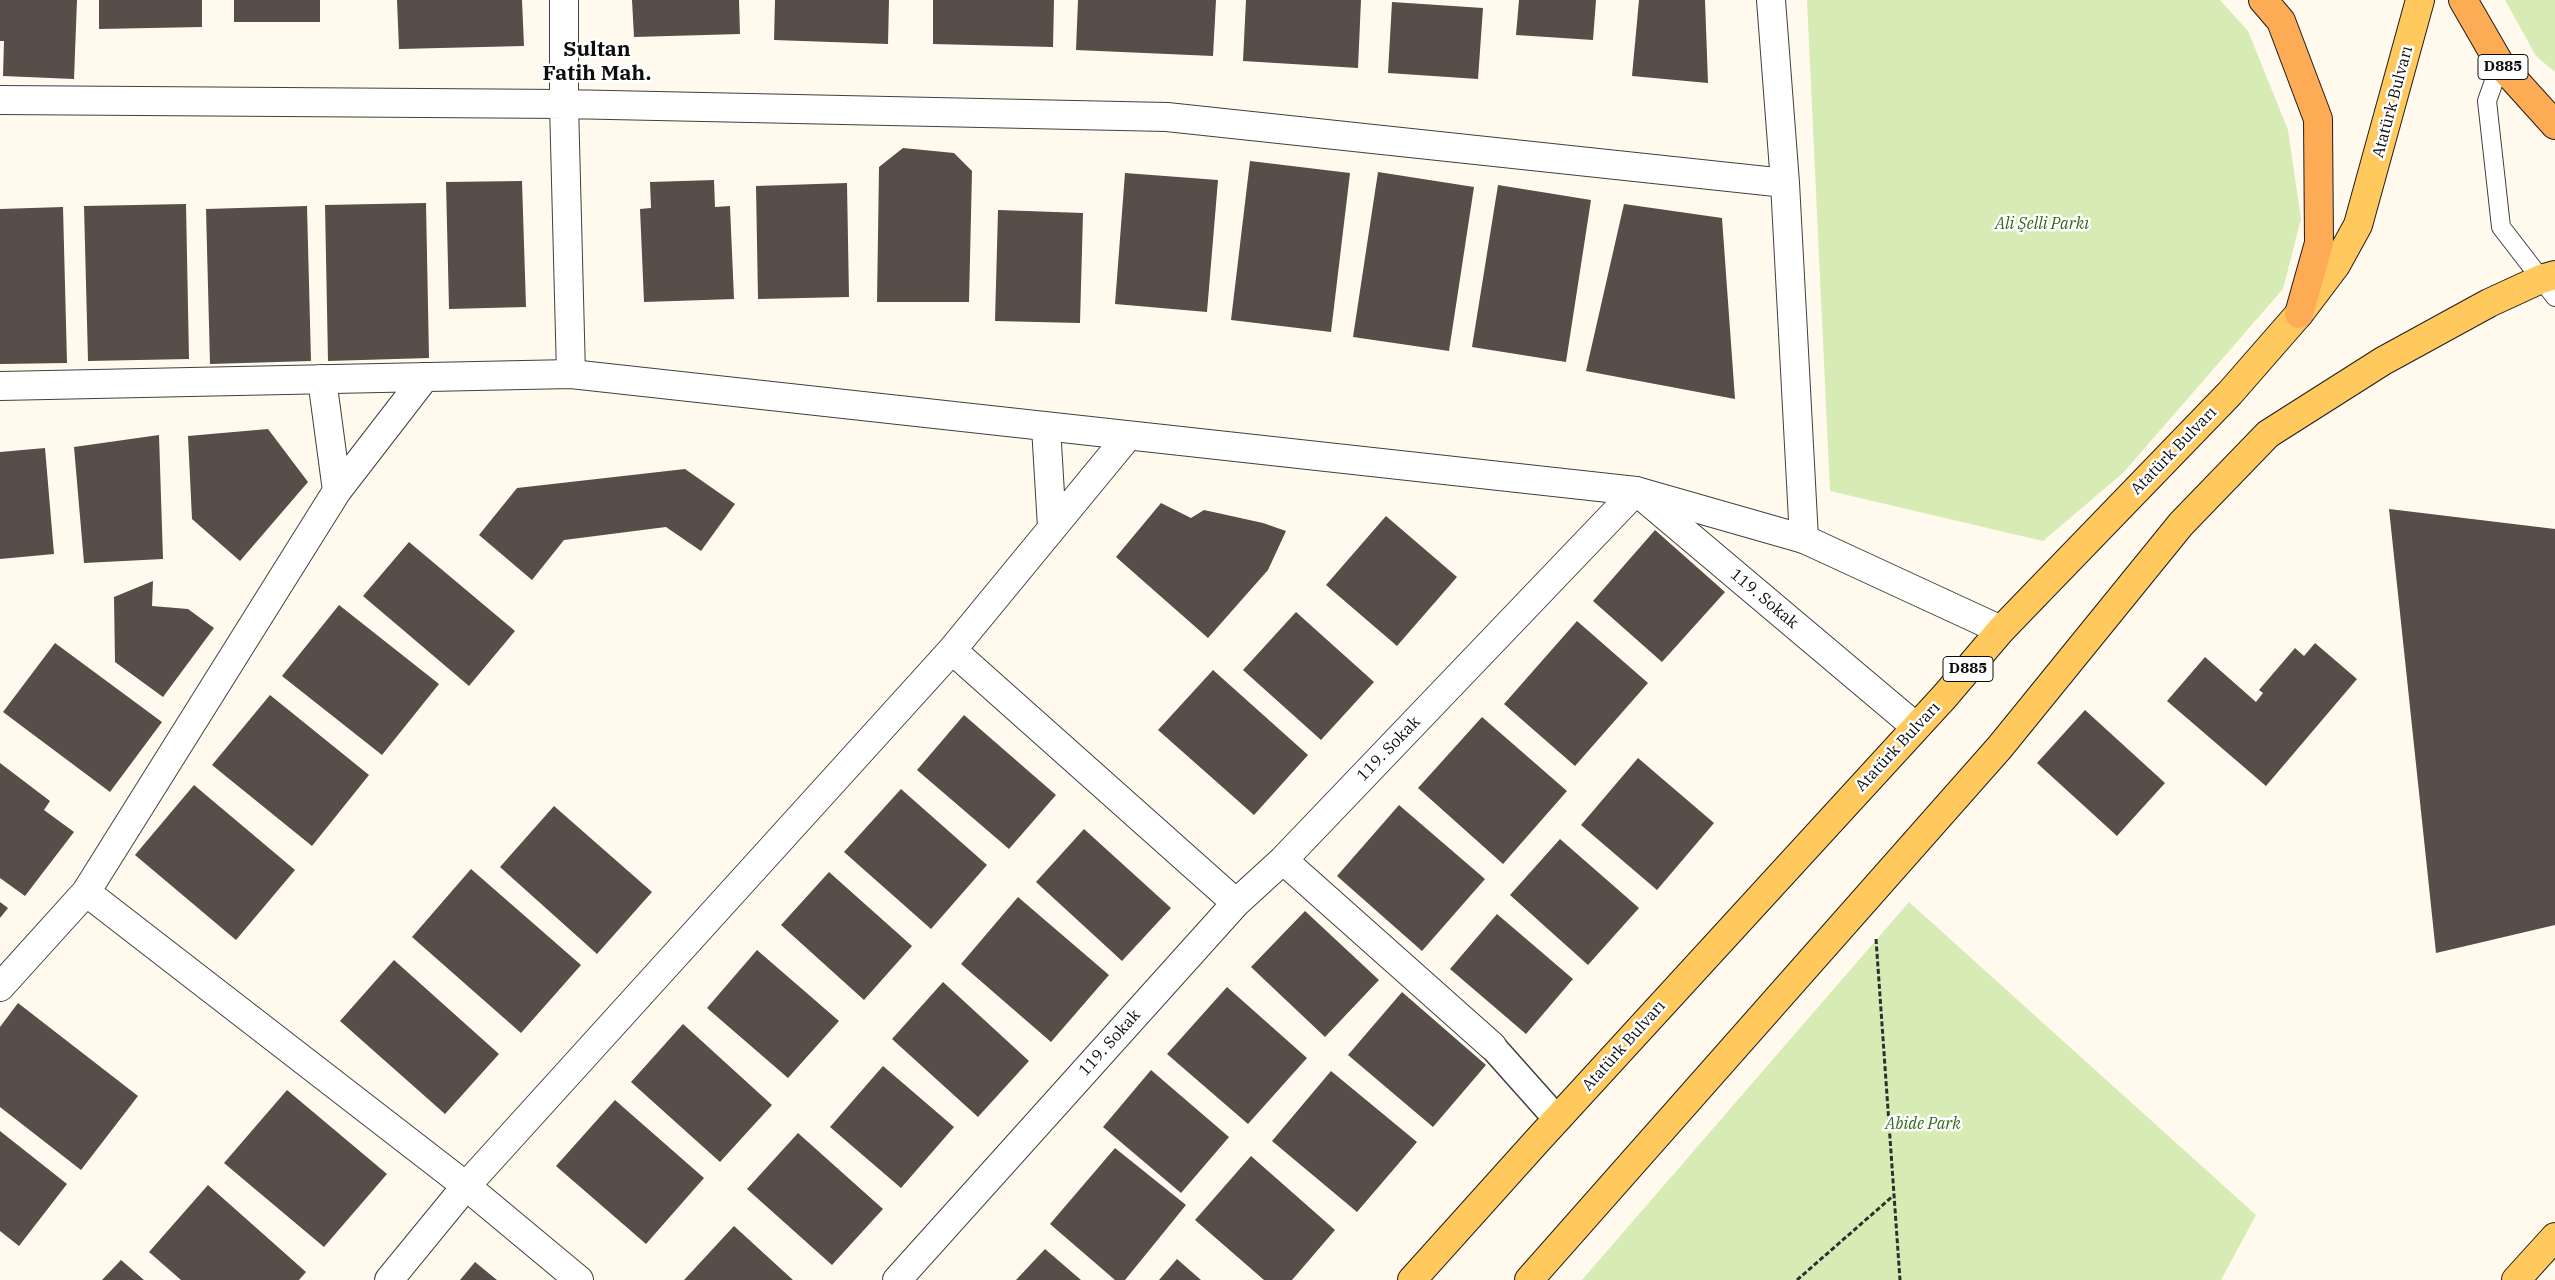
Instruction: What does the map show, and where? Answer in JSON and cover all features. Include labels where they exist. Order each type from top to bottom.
[{"type":"highway","points":[[2263,0],[2281,21],[2318,120],[2319,243],[2299,314]]},
{"type":"highway","name":"D885","points":[[2463,0],[2500,64],[2555,125]]},
{"type":"main road","name":"Atatürk Bulvarı","points":[[1412,1280],[1916,727],[2001,630],[2230,393],[2299,314],[2336,265],[2358,225],[2420,0]]},
{"type":"main road","points":[[1529,1280],[2000,747],[2181,524],[2268,434],[2383,361],[2489,303],[2550,284]]},
{"type":"main road","points":[[2516,1280],[2555,1237]]},
{"type":"street","points":[[564,0],[564,104],[571,374]]},
{"type":"street","points":[[1771,0],[1785,182],[1804,539]]},
{"type":"street","points":[[0,100],[564,104],[1167,117],[1785,182]]},
{"type":"street","points":[[0,386],[571,374],[1636,491],[1804,539],[2001,630]]},
{"type":"street","points":[[0,987],[86,892],[337,491],[425,377]]},
{"type":"street","points":[[322,379],[337,491]]},
{"type":"street","points":[[1046,427],[1052,527]]},
{"type":"street","points":[[389,1280],[466,1186],[952,650],[1128,436]]},
{"type":"street","name":"119. Sokak","points":[[897,1280],[1236,903],[1282,860],[1636,491],[1916,727]]},
{"type":"street","points":[[952,650],[1236,903]]},
{"type":"street","points":[[1282,860],[1492,1046],[1557,1120]]},
{"type":"street","points":[[86,892],[466,1186],[579,1280]]},
{"type":"lane","points":[[2500,64],[2487,101],[2501,228],[2550,284]]},
{"type":"path","points":[[1872,892],[1900,1280]]},
{"type":"path","points":[[1796,1280],[1893,1195]]},
{"type":"green space","name":"Ali Şelli Parkı","points":[[1807,0],[2220,0],[2248,31],[2288,130],[2301,219],[2283,289],[2123,473],[2043,541],[1830,491]]},
{"type":"green space","points":[[2505,0],[2555,0],[2555,72],[2536,56]]},
{"type":"green space","name":"Abide Park","points":[[1909,902],[2256,1215],[2221,1280],[1582,1280]]},
{"type":"building","points":[[0,0],[77,0],[74,79],[3,76],[4,41],[0,41]]},
{"type":"building","points":[[99,0],[202,0],[202,27],[99,29]]},
{"type":"building","points":[[234,0],[320,0],[320,22],[234,22]]},
{"type":"building","points":[[397,0],[522,0],[524,46],[399,49]]},
{"type":"building","points":[[632,0],[739,0],[740,34],[634,37]]},
{"type":"building","points":[[775,0],[889,0],[888,44],[774,40]]},
{"type":"building","points":[[933,0],[1054,0],[1053,47],[933,44]]},
{"type":"building","points":[[1078,0],[1216,0],[1213,56],[1076,50]]},
{"type":"building","points":[[1246,0],[1361,0],[1358,68],[1243,61]]},
{"type":"building","points":[[1519,0],[1596,0],[1593,40],[1516,35]]},
{"type":"building","points":[[1639,0],[1705,0],[1708,83],[1632,76]]},
{"type":"building","points":[[1392,2],[1483,8],[1478,79],[1388,73]]},
{"type":"building","points":[[903,148],[954,153],[972,171],[969,302],[877,302],[879,167]]},
{"type":"building","points":[[1250,161],[1350,173],[1331,332],[1231,320]]},
{"type":"building","points":[[1378,172],[1474,187],[1449,351],[1353,337]]},
{"type":"building","points":[[1125,173],[1218,180],[1207,312],[1115,304]]},
{"type":"building","points":[[714,180],[715,207],[730,206],[734,299],[644,302],[640,209],[651,208],[650,182]]},
{"type":"building","points":[[522,181],[526,307],[449,309],[446,182]]},
{"type":"building","points":[[847,183],[849,297],[758,299],[756,186]]},
{"type":"building","points":[[1498,185],[1591,200],[1566,362],[1472,347]]},
{"type":"building","points":[[426,203],[429,358],[328,361],[325,205]]},
{"type":"building","points":[[186,204],[189,359],[88,361],[84,206]]},
{"type":"building","points":[[1624,204],[1722,218],[1735,399],[1586,371]]},
{"type":"building","points":[[307,206],[311,361],[210,364],[206,209]]},
{"type":"building","points":[[63,207],[67,363],[0,364],[0,209]]},
{"type":"building","points":[[998,210],[1083,213],[1080,323],[995,321]]},
{"type":"building","points":[[268,429],[308,482],[240,561],[192,519],[188,436]]},
{"type":"building","points":[[159,435],[163,559],[84,563],[74,447]]},
{"type":"building","points":[[45,448],[54,554],[0,559],[0,452]]},
{"type":"building","points":[[685,469],[735,504],[701,551],[666,527],[564,540],[532,580],[479,535],[517,488]]},
{"type":"building","points":[[1161,503],[1191,518],[1204,510],[1263,523],[1286,531],[1268,570],[1208,638],[1116,557]]},
{"type":"building","points":[[2389,509],[2555,529],[2555,925],[2436,953]]},
{"type":"building","points":[[1386,516],[1457,577],[1397,646],[1326,585]]},
{"type":"building","points":[[1655,530],[1725,592],[1662,662],[1593,601]]},
{"type":"building","points":[[409,542],[515,631],[469,686],[363,596]]},
{"type":"building","points":[[153,581],[152,606],[188,609],[214,628],[163,697],[115,662],[114,597]]},
{"type":"building","points":[[339,605],[439,684],[382,755],[282,676]]},
{"type":"building","points":[[1296,612],[1374,682],[1321,740],[1243,670]]},
{"type":"building","points":[[1577,621],[1648,683],[1575,766],[1504,704]]},
{"type":"building","points":[[55,643],[162,722],[110,792],[3,712]]},
{"type":"building","points":[[2315,643],[2357,679],[2266,786],[2167,701],[2205,657],[2256,702],[2263,693],[2259,690],[2295,648],[2304,656]]},
{"type":"building","points":[[1213,670],[1308,755],[1254,815],[1158,730]]},
{"type":"building","points":[[270,695],[369,775],[312,846],[212,765]]},
{"type":"building","points":[[2085,710],[2165,783],[2117,836],[2037,763]]},
{"type":"building","points":[[964,715],[1056,795],[1009,849],[917,770]]},
{"type":"building","points":[[1482,717],[1567,791],[1503,864],[1418,788]]},
{"type":"building","points":[[1638,758],[1714,823],[1657,890],[1581,825]]},
{"type":"building","points":[[0,763],[50,801],[44,810],[74,832],[25,896],[0,878]]},
{"type":"building","points":[[194,785],[295,870],[236,940],[135,855]]},
{"type":"building","points":[[901,789],[987,865],[931,929],[844,852]]},
{"type":"building","points":[[1399,805],[1485,879],[1422,951],[1337,876]]},
{"type":"building","points":[[554,806],[652,892],[597,954],[500,867]]},
{"type":"building","points":[[1084,829],[1171,908],[1122,961],[1036,882]]},
{"type":"building","points":[[1560,839],[1639,908],[1588,965],[1510,895]]},
{"type":"building","points":[[471,869],[581,965],[521,1033],[412,937]]},
{"type":"building","points":[[829,872],[912,946],[864,1000],[781,925]]},
{"type":"building","points":[[1018,897],[1109,975],[1051,1042],[961,964]]},
{"type":"building","points":[[0,902],[8,908],[0,918]]},
{"type":"building","points":[[1305,911],[1379,980],[1325,1037],[1251,967]]},
{"type":"building","points":[[1497,914],[1573,979],[1526,1034],[1450,969]]},
{"type":"building","points":[[757,950],[839,1021],[788,1078],[707,1008]]},
{"type":"building","points":[[394,960],[499,1054],[445,1114],[340,1021]]},
{"type":"building","points":[[943,982],[1029,1061],[978,1117],[892,1039]]},
{"type":"building","points":[[1227,987],[1307,1058],[1248,1124],[1167,1054]]},
{"type":"building","points":[[1402,992],[1486,1065],[1433,1127],[1348,1055]]},
{"type":"building","points":[[18,1003],[138,1096],[81,1170],[0,1107],[0,1027]]},
{"type":"building","points":[[683,1024],[772,1105],[720,1162],[631,1082]]},
{"type":"building","points":[[883,1066],[954,1127],[901,1188],[830,1127]]},
{"type":"building","points":[[1151,1070],[1229,1137],[1181,1193],[1103,1127]]},
{"type":"building","points":[[1331,1071],[1417,1142],[1357,1212],[1272,1141]]},
{"type":"building","points":[[287,1090],[387,1174],[324,1247],[224,1163]]},
{"type":"building","points":[[615,1100],[704,1178],[646,1244],[556,1166]]},
{"type":"building","points":[[0,1131],[67,1184],[19,1246],[0,1231]]},
{"type":"building","points":[[798,1133],[883,1209],[832,1265],[747,1189]]},
{"type":"building","points":[[1115,1148],[1186,1205],[1125,1280],[1115,1280],[1050,1224]]},
{"type":"building","points":[[1251,1156],[1335,1230],[1292,1280],[1264,1280],[1195,1220]]},
{"type":"building","points":[[208,1185],[306,1272],[299,1280],[181,1280],[149,1252]]},
{"type":"building","points":[[734,1226],[793,1280],[684,1280]]},
{"type":"building","points":[[1045,1249],[1081,1280],[1016,1280]]},
{"type":"building","points":[[1177,1259],[1201,1280],[1159,1280]]},
{"type":"building","points":[[121,1260],[144,1280],[102,1280]]},
{"type":"building","points":[[475,1262],[497,1280],[460,1280]]},
{"type":"district","name":"Sultan Fatih Mah.","points":[[597,62]]}]
